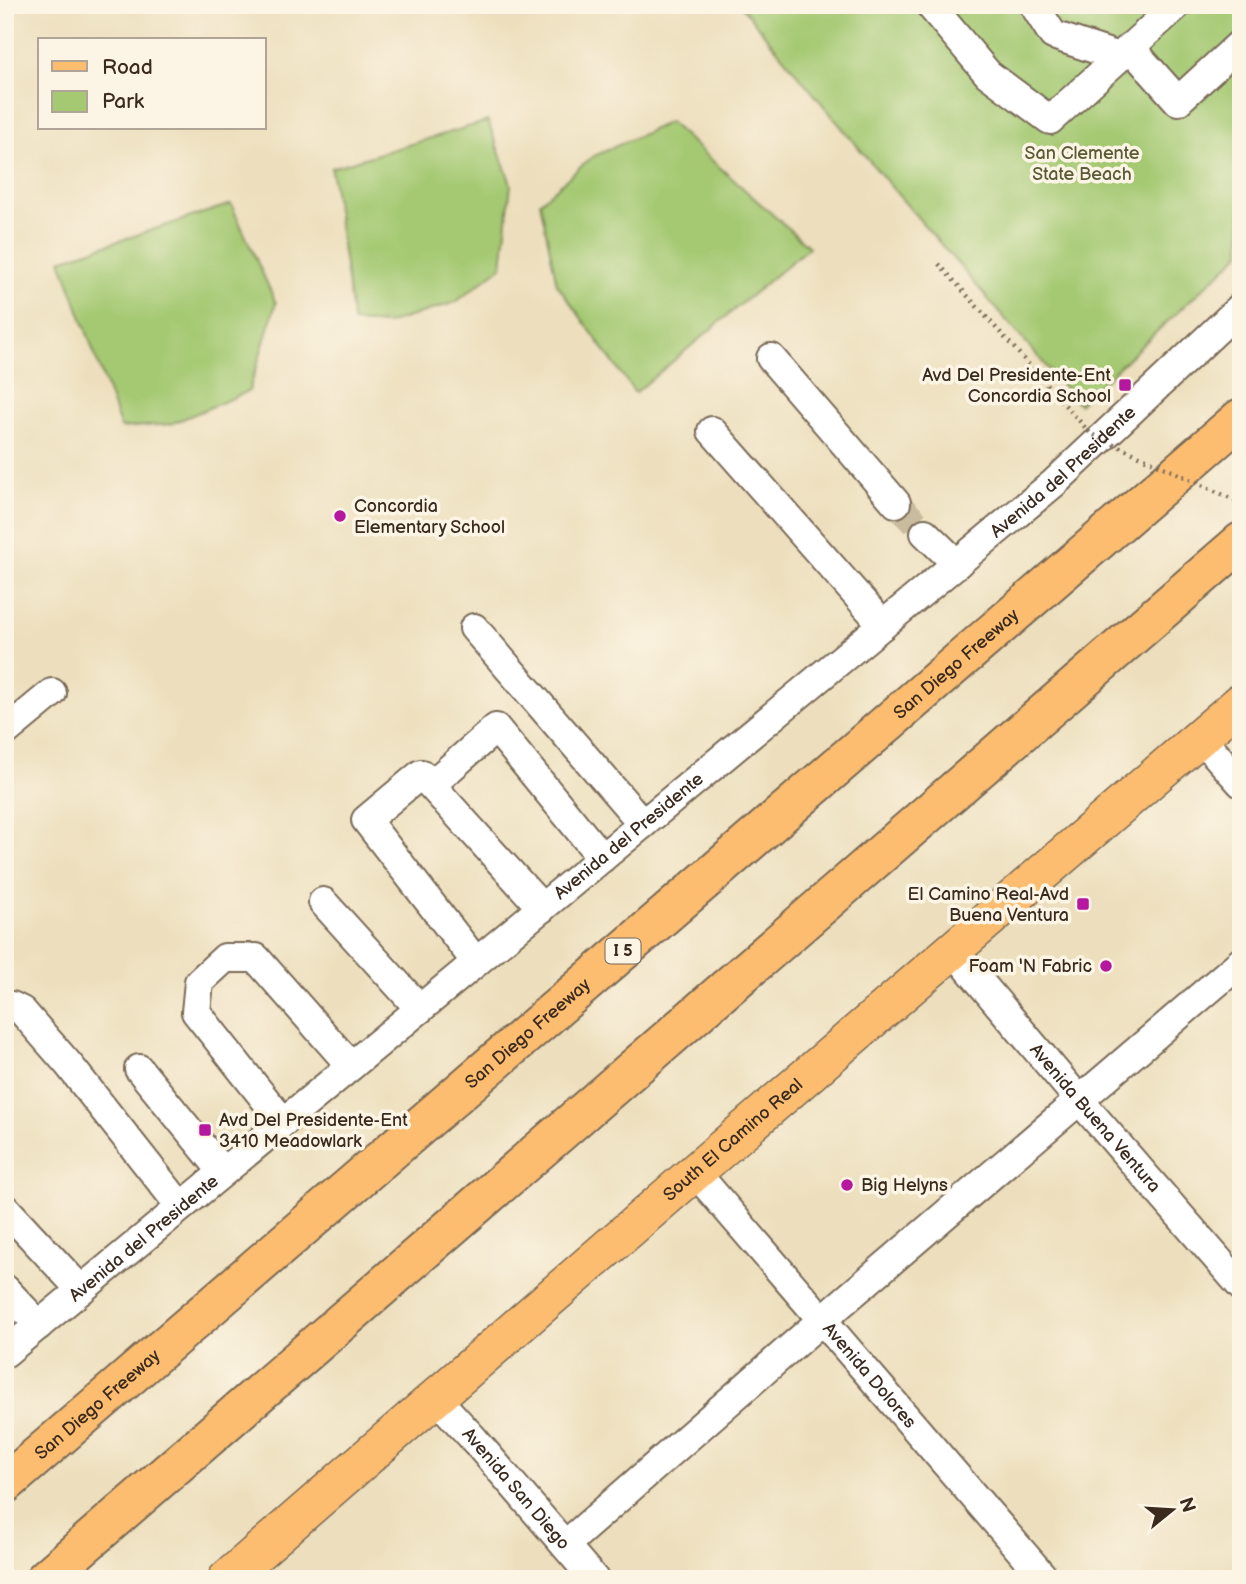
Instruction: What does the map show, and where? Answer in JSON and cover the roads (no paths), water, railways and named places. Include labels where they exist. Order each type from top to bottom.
[{"type":"highway","name":"San Diego Freeway","points":[[5,1484],[1241,418]]},
{"type":"highway","points":[[45,1579],[1241,541]]},
{"type":"main road","name":"South El Camino Real","points":[[227,1579],[1241,702]]},
{"type":"street","points":[[930,5],[988,74],[1050,120],[1177,5]]},
{"type":"street","points":[[1034,5],[1053,35],[1124,52],[1178,102],[1241,43]]},
{"type":"street","name":"Avenida del Presidente","points":[[5,1353],[1054,483],[1241,307]]},
{"type":"street","points":[[771,358],[896,503]]},
{"type":"street","points":[[712,431],[883,625]]},
{"type":"street","points":[[925,533],[957,564]]},
{"type":"street","points":[[474,628],[643,824]]},
{"type":"street","points":[[5,732],[52,693]]},
{"type":"street","points":[[431,785],[496,728],[602,858]]},
{"type":"street","points":[[1200,737],[1241,783]]},
{"type":"street","points":[[476,962],[366,820],[421,774],[542,908]]},
{"type":"street","points":[[323,902],[420,1009]]},
{"type":"street","name":"Avenida Buena Ventura","points":[[953,950],[1241,1286]]},
{"type":"street","points":[[283,1122],[196,1012],[199,982],[225,958],[256,958],[351,1066]]},
{"type":"street","points":[[565,1545],[822,1320],[1241,962]]},
{"type":"street","points":[[5,1008],[12,1006],[30,1020],[181,1207]]},
{"type":"street","points":[[139,1069],[223,1172]]},
{"type":"street","name":"Avenida Dolores","points":[[695,1172],[1045,1579]]},
{"type":"street","points":[[5,1208],[81,1290]]},
{"type":"street","points":[[5,1289],[39,1325]]},
{"type":"street","name":"Avenida San Diego","points":[[436,1398],[593,1579]]},
{"type":"tunnel","points":[[896,503],[925,533]]},
{"type":"place","name":"Avd Del Presidente-Ent Concordia School","points":[[1125,385]]},
{"type":"place","name":"Concordia Elementary School","points":[[340,516]]},
{"type":"place","name":"El Camino Real-Avd Buena Ventura","points":[[1083,904]]},
{"type":"place","name":"Foam 'N Fabric","points":[[1106,966]]},
{"type":"place","name":"Avd Del Presidente-Ent 3410 Meadowlark","points":[[205,1130]]},
{"type":"place","name":"Big Helyns","points":[[847,1185]]},
{"type":"park label","name":"San Clemente State Beach","points":[[1082,163]]}]
